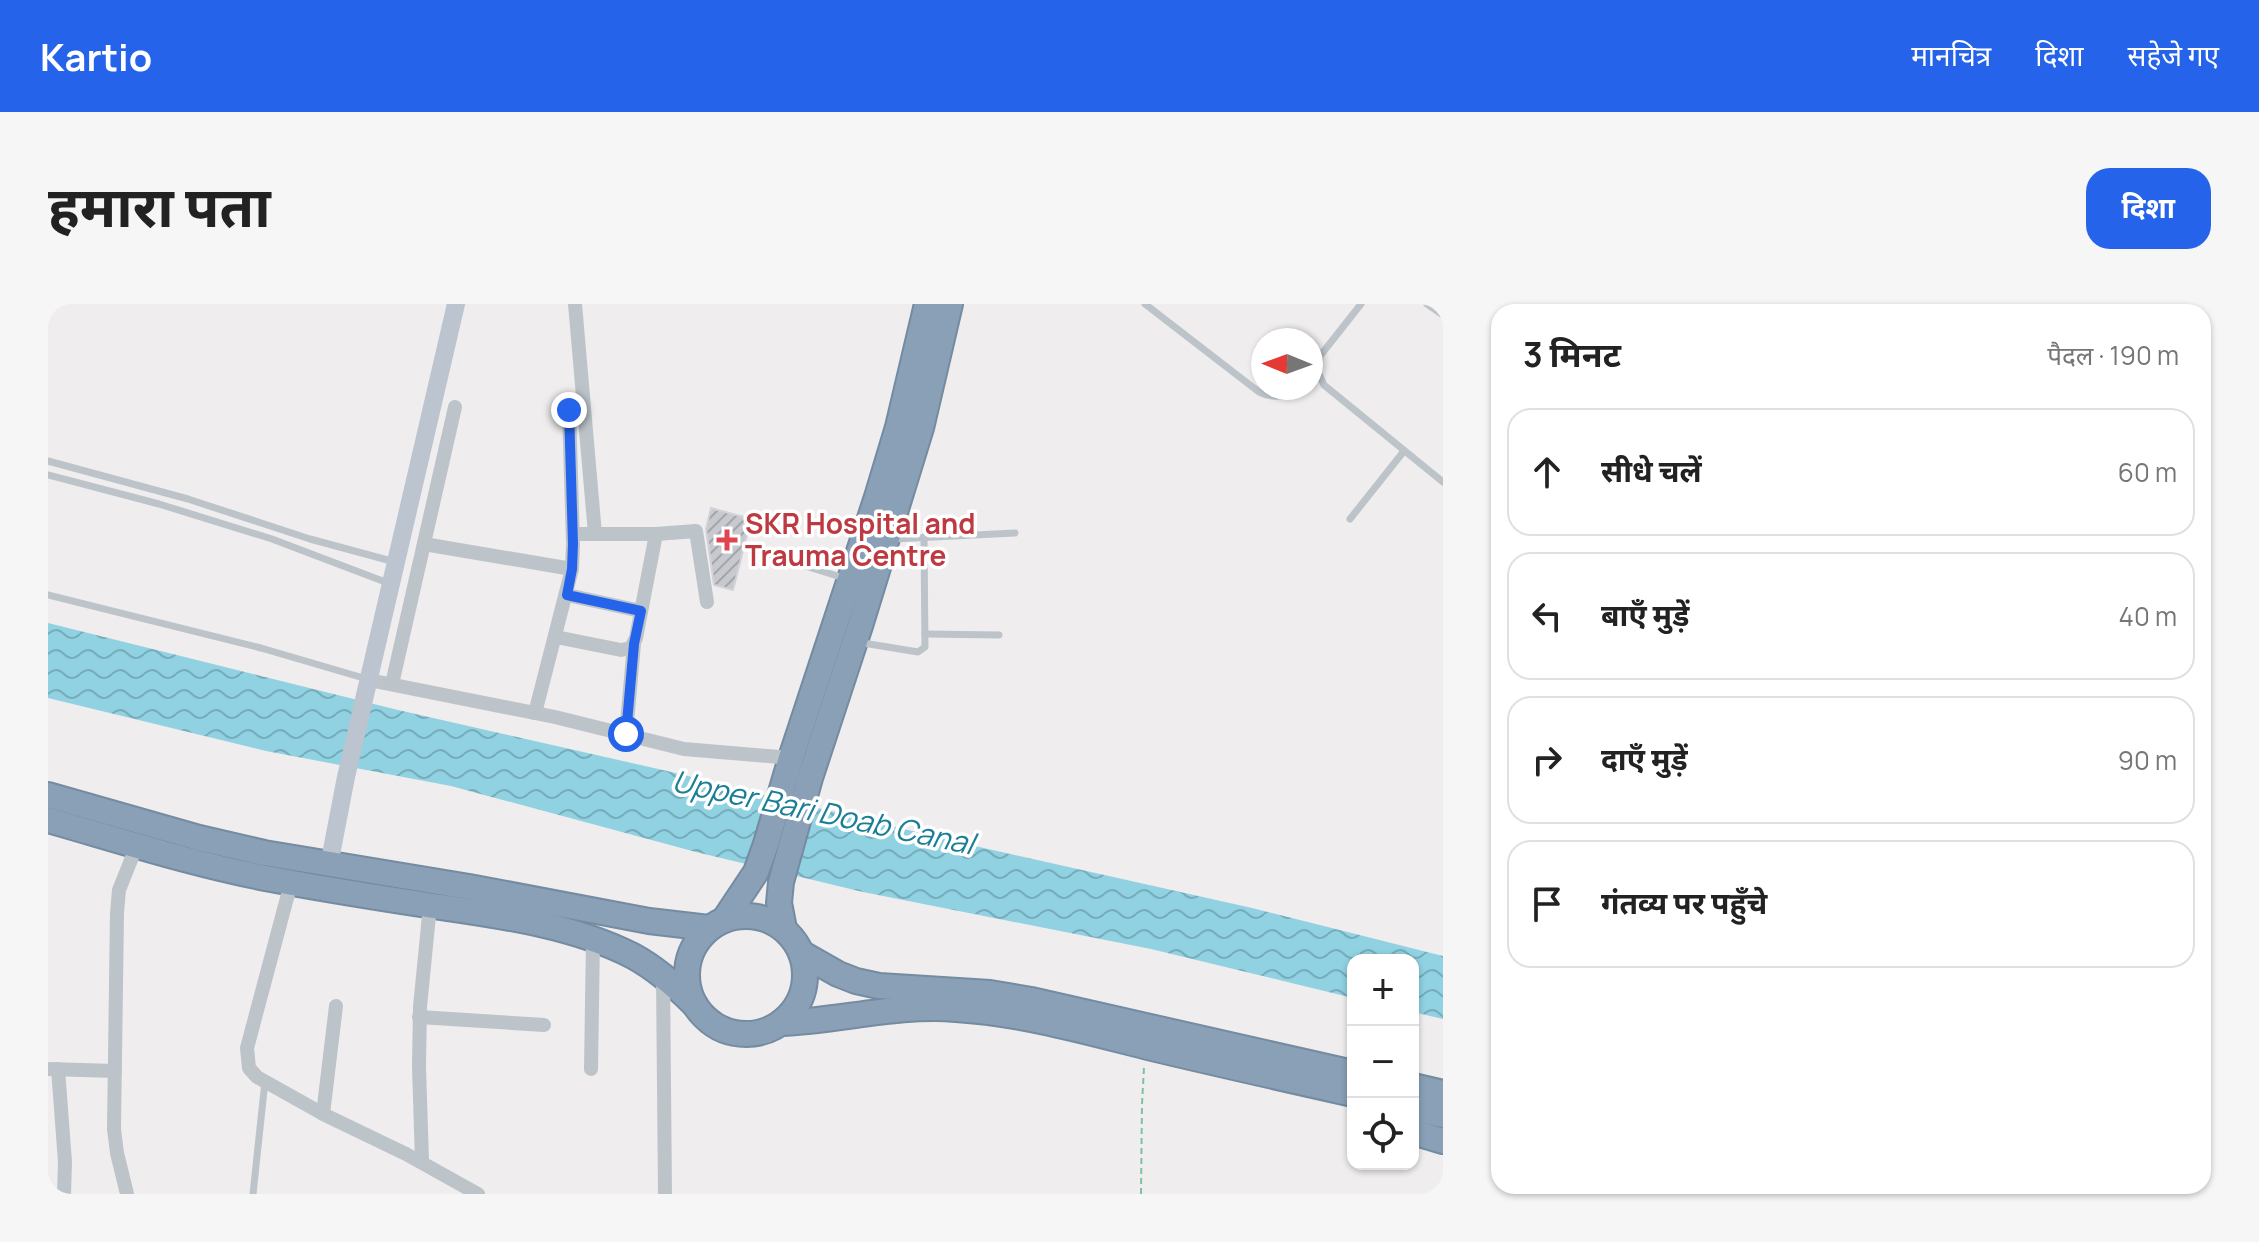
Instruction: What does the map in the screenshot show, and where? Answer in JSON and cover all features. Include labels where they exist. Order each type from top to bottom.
[{"type":"highway","points":[[784,929],[779,903],[796,769],[849,579],[898,427],[927,304]]},
{"type":"highway","points":[[695,1005],[687,978],[692,950],[717,924],[756,872],[796,769],[855,641],[921,428],[950,304]]},
{"type":"highway","points":[[48,795],[264,853],[469,887],[624,917],[717,924],[740,916],[755,916],[784,929],[794,941],[804,965],[803,991],[791,1014],[781,1023],[758,1033],[734,1033],[718,1028],[705,1018],[663,976],[630,955],[593,940],[490,914],[269,879],[48,820]]},
{"type":"highway","points":[[801,953],[838,974],[879,986],[990,993],[1031,1000],[1347,1072]]},
{"type":"highway","points":[[781,1023],[815,1022],[880,1011],[958,1009],[1068,1027],[1347,1093]]},
{"type":"highway","points":[[1419,1087],[1443,1093]]},
{"type":"highway","points":[[1419,1109],[1443,1115]]},
{"type":"highway","points":[[1419,1134],[1443,1141]]},
{"type":"street","points":[[329,865],[346,777],[456,304]]},
{"type":"street","points":[[575,304],[595,534]]},
{"type":"street","points":[[392,684],[455,407]]},
{"type":"street","points":[[535,713],[572,569],[569,410]]},
{"type":"street","points":[[573,534],[696,531],[707,602]]},
{"type":"street","points":[[626,734],[634,644],[656,534]]},
{"type":"street","points":[[424,544],[572,569]]},
{"type":"street","points":[[567,595],[641,611]]},
{"type":"street","points":[[556,637],[621,650],[634,644]]},
{"type":"street","points":[[367,688],[392,684],[535,713],[700,752],[796,769]]},
{"type":"street","points":[[127,1194],[115,1141],[119,890],[137,845]]},
{"type":"street","points":[[291,883],[247,1048],[252,1073],[323,1114],[422,1162],[478,1194]]},
{"type":"street","points":[[422,1162],[419,1017],[430,905]]},
{"type":"street","points":[[591,1069],[593,940]]},
{"type":"street","points":[[663,976],[665,1194]]},
{"type":"street","points":[[323,1114],[336,1006]]},
{"type":"street","points":[[419,1017],[544,1025]]},
{"type":"street","points":[[49,1194],[64,1190],[65,1162],[53,1069],[115,1071]]},
{"type":"lane","points":[[1145,304],[1251,386]]},
{"type":"lane","points":[[1323,352],[1361,304]]},
{"type":"lane","points":[[1427,304],[1443,315]]},
{"type":"lane","points":[[1323,383],[1443,482]]},
{"type":"lane","points":[[1350,519],[1404,451]]},
{"type":"lane","points":[[48,461],[395,562]]},
{"type":"lane","points":[[85,485],[89,472]]},
{"type":"lane","points":[[48,475],[272,539],[390,584]]},
{"type":"lane","points":[[214,521],[218,509]]},
{"type":"lane","points":[[887,539],[1015,533]]},
{"type":"lane","points":[[855,641],[918,652],[925,647],[924,537]]},
{"type":"lane","points":[[764,553],[849,579]]},
{"type":"lane","points":[[48,595],[261,648],[367,688]]},
{"type":"lane","points":[[925,634],[999,635]]},
{"type":"lane","points":[[253,1194],[265,1081]]},
{"type":"path","points":[[1141,1194],[1146,1046]]},
{"type":"water","name":"Upper Bari Doab Canal","points":[[48,623],[398,710],[1252,908],[1443,956],[1443,1019],[1419,1013],[1419,954],[1347,954],[1347,997],[1151,949],[863,892],[696,852],[451,786],[266,751],[48,698]]},
{"type":"building","points":[[711,508],[751,519],[733,590],[714,585],[706,529]]},
{"type":"place","name":"SKR Hospital and Trauma Centre","points":[[727,540]]},
{"type":"route","points":[[569,410],[573,544],[567,595],[641,611],[634,644],[626,734]]}]
